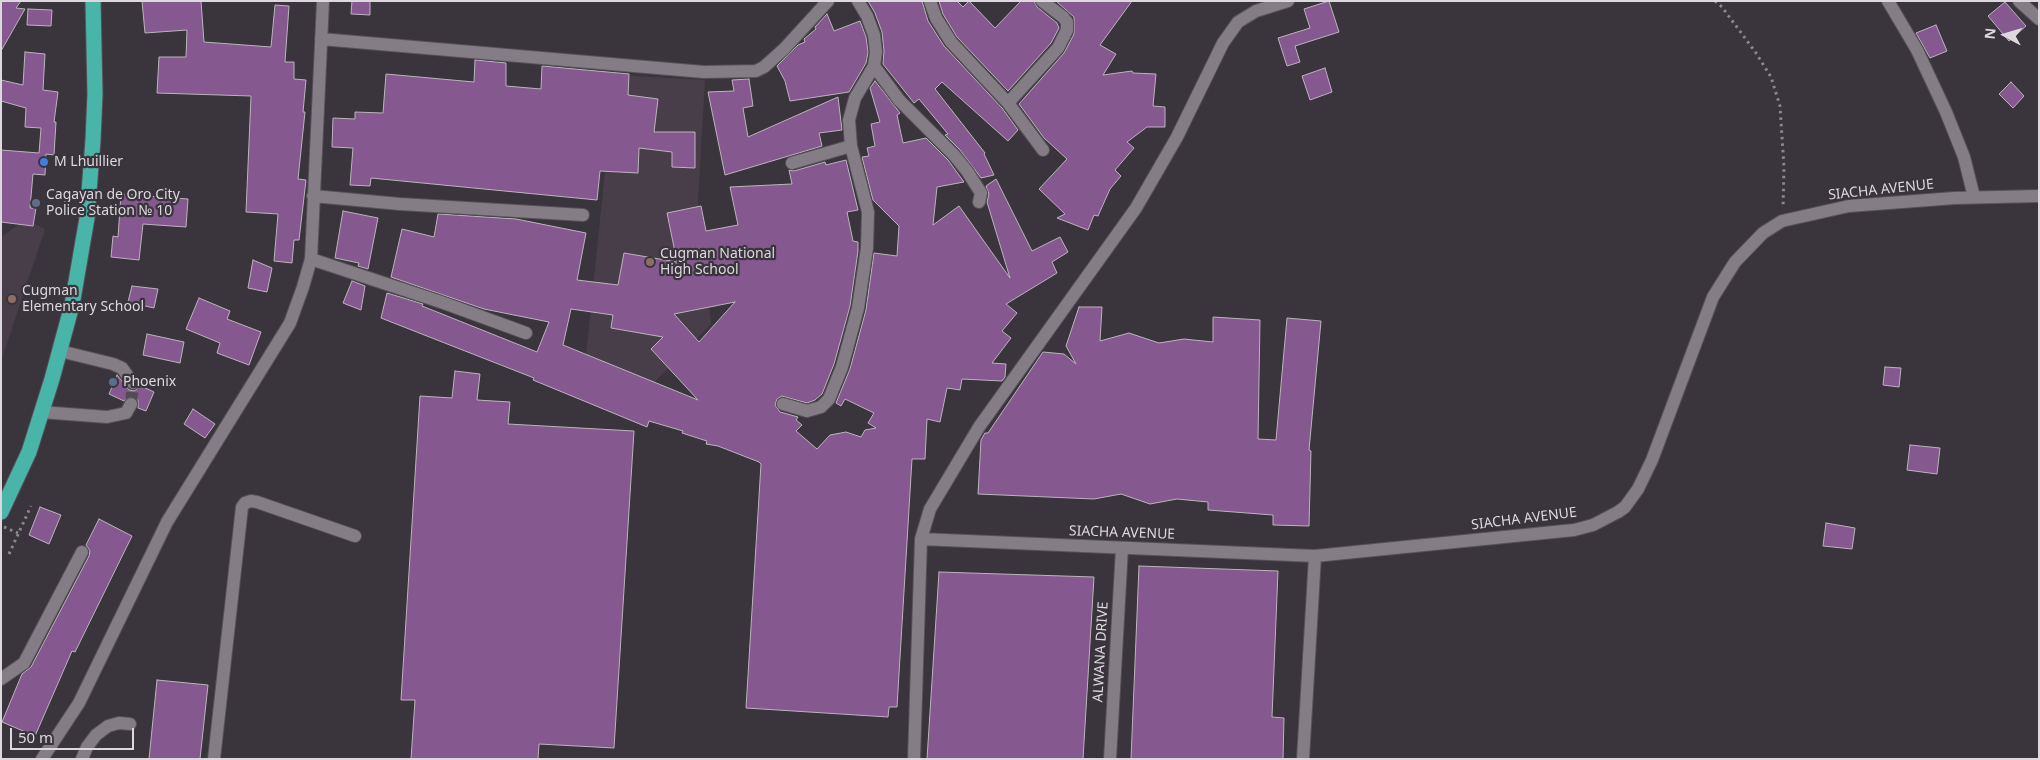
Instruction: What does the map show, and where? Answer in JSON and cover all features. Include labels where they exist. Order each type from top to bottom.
[{"type":"highway","points":[[1,512],[29,452],[72,305],[87,218],[95,94],[93,1]]},
{"type":"street","points":[[42,759],[79,703],[168,522],[290,323],[311,260],[323,1]]},
{"type":"street","points":[[321,39],[712,73],[756,71],[764,67],[784,49],[828,1]]},
{"type":"street","points":[[784,404],[807,411],[821,407],[829,399],[842,367],[853,329],[866,257],[868,212],[849,131],[851,110],[855,98],[874,66],[876,52],[874,35],[867,16],[858,1]]},
{"type":"street","points":[[930,1],[936,18],[952,42],[1008,103],[1043,150]]},
{"type":"street","points":[[1008,103],[1058,48],[1067,30],[1067,22],[1063,17],[1042,1]]},
{"type":"street","points":[[914,759],[921,539],[930,509],[979,427],[1136,208],[1159,170],[1223,43],[1238,22],[1256,11],[1288,1]]},
{"type":"street","points":[[1888,1],[1916,50],[1946,112],[1964,157],[1974,197]]},
{"type":"street","points":[[2019,1],[2039,19]]},
{"type":"street","points":[[874,66],[899,100],[954,155],[967,171],[981,193],[979,202]]},
{"type":"street","points":[[792,163],[851,146]]},
{"type":"street","points":[[313,196],[400,204],[582,215]]},
{"type":"street","name":"SIACHA AVENUE","points":[[921,539],[1315,556],[1574,530],[1592,525],[1625,507],[1638,488],[1652,460],[1713,297],[1735,262],[1763,233],[1782,221],[1849,206],[1974,197],[2039,196]]},
{"type":"street","points":[[311,260],[441,302],[526,333]]},
{"type":"street","points":[[60,351],[113,364],[122,368],[134,383]]},
{"type":"street","points":[[41,412],[107,417],[126,412],[131,404]]},
{"type":"street","points":[[214,759],[242,507],[245,503],[257,502],[355,536]]},
{"type":"street","name":"ALWANA DRIVE","points":[[1110,759],[1122,548]]},
{"type":"street","points":[[1,679],[24,663],[82,552]]},
{"type":"street","points":[[1303,759],[1315,556]]},
{"type":"street","points":[[82,759],[87,747],[96,735],[108,726],[119,723],[130,724]]},
{"type":"path","points":[[1715,1],[1722,7],[1771,77],[1780,106],[1784,166],[1782,221]]},
{"type":"path","points":[[10,554],[31,506]]},
{"type":"path","points":[[1,526],[18,533]]},
{"type":"shaded area","name":"Cugman National High School","points":[[615,75],[705,80],[698,201],[711,324],[652,385],[586,355]]},
{"type":"shaded area","name":"Cugman Elementary School","points":[[26,220],[45,229],[1,361],[1,237]]},
{"type":"building","points":[[1,1],[21,1],[16,8],[25,9],[1,51]]},
{"type":"building","points":[[142,1],[201,1],[204,42],[271,47],[275,5],[289,6],[285,62],[294,62],[294,79],[306,80],[303,112],[305,112],[298,179],[306,180],[299,240],[294,240],[292,263],[274,261],[278,214],[246,212],[251,96],[157,93],[159,57],[186,57],[187,30],[145,33]]},
{"type":"building","points":[[352,1],[370,1],[370,15],[351,14]]},
{"type":"building","points":[[868,1],[922,1],[928,21],[944,46],[1002,108],[1018,130],[1008,141],[942,82],[935,89],[985,153],[994,175],[981,178],[960,150],[945,135],[948,134],[919,99],[914,103],[883,64],[882,32]]},
{"type":"building","points":[[939,1],[957,1],[963,7],[969,1],[995,28],[1021,1],[1034,1],[1037,7],[1057,23],[1059,28],[1051,43],[1008,91],[957,37],[943,14]]},
{"type":"building","points":[[1132,1],[1100,45],[1116,54],[1103,75],[1132,71],[1133,73],[1156,74],[1153,106],[1165,107],[1165,127],[1147,127],[1127,142],[1134,148],[1115,170],[1121,176],[1110,189],[1098,216],[1094,215],[1088,230],[1057,218],[1065,214],[1039,189],[1067,159],[1044,138],[1019,104],[1064,53],[1074,34],[1074,17],[1057,2]]},
{"type":"building","points":[[1329,1],[1339,32],[1295,46],[1300,62],[1287,66],[1278,38],[1310,28],[1304,9]]},
{"type":"building","points":[[2005,2],[2026,26],[2009,41],[1988,16]]},
{"type":"building","points":[[28,9],[52,10],[51,26],[27,25]]},
{"type":"building","points":[[827,14],[834,31],[860,21],[866,37],[868,52],[866,63],[849,92],[790,101],[785,81],[777,66],[798,45],[805,42],[804,39],[816,29],[815,27]]},
{"type":"building","points":[[1936,25],[1947,51],[1930,58],[1916,33]]},
{"type":"building","points":[[25,52],[45,54],[43,90],[58,92],[54,122],[56,122],[54,155],[46,154],[45,175],[33,174],[30,208],[36,208],[33,226],[1,222],[1,150],[39,153],[41,128],[25,127],[26,108],[1,101],[1,80],[23,85]]},
{"type":"building","points":[[475,60],[506,63],[506,86],[541,89],[542,66],[629,74],[628,95],[658,99],[654,132],[695,132],[695,168],[672,167],[672,152],[639,148],[638,173],[600,171],[597,200],[371,178],[370,186],[350,185],[353,148],[332,147],[333,118],[355,119],[355,112],[383,113],[386,74],[474,82]]},
{"type":"building","points":[[1325,68],[1332,92],[1310,100],[1302,76]]},
{"type":"building","points":[[749,79],[753,106],[743,108],[748,137],[838,97],[842,130],[819,133],[822,146],[725,175],[708,92],[734,91],[732,80]]},
{"type":"building","points":[[875,81],[900,113],[897,115],[903,143],[926,138],[948,160],[964,182],[937,187],[933,225],[959,206],[1010,278],[987,202],[989,194],[986,186],[996,179],[1032,251],[1060,237],[1068,252],[1052,262],[1057,273],[1006,304],[1017,313],[1002,331],[1011,338],[992,363],[1006,364],[1005,377],[1002,381],[962,379],[960,390],[947,388],[940,422],[927,419],[925,459],[912,459],[897,707],[889,707],[888,717],[746,708],[761,464],[718,446],[706,444],[707,441],[682,433],[683,431],[649,421],[647,427],[533,380],[534,378],[381,318],[387,293],[423,304],[422,306],[537,352],[549,322],[484,309],[391,277],[402,229],[434,237],[438,214],[516,219],[586,233],[577,280],[618,285],[624,253],[677,262],[667,213],[701,206],[706,231],[738,225],[730,187],[792,184],[789,170],[794,171],[825,162],[826,165],[846,160],[858,210],[847,212],[853,241],[858,242],[858,251],[850,306],[834,364],[822,394],[815,400],[807,403],[782,396],[777,399],[775,405],[780,412],[798,417],[796,420],[802,425],[796,431],[817,449],[830,435],[846,432],[861,437],[865,430],[876,428],[868,423],[874,413],[845,399],[841,406],[836,403],[850,369],[866,310],[874,253],[897,256],[899,226],[873,200],[862,157],[869,156],[867,148],[875,146],[871,124],[880,122],[870,88]],"holes":[[[735,302],[699,342],[674,314]],[[571,309],[613,315],[611,328],[663,337],[651,349],[698,400],[563,345]]]},
{"type":"building","points":[[2011,82],[2024,96],[2013,108],[1999,94]]},
{"type":"building","points":[[121,194],[188,199],[186,227],[143,224],[139,260],[111,257],[113,236],[118,237]]},
{"type":"building","points":[[343,211],[378,218],[368,269],[358,266],[359,263],[335,258]]},
{"type":"building","points":[[253,260],[272,268],[267,292],[248,288]]},
{"type":"building","points":[[352,281],[365,286],[361,310],[343,303]]},
{"type":"building","points":[[132,286],[158,289],[154,308],[128,302]]},
{"type":"building","points":[[199,298],[230,311],[227,319],[261,332],[249,365],[217,353],[220,343],[186,329]]},
{"type":"building","points":[[1079,307],[1102,307],[1100,341],[1129,333],[1159,343],[1184,339],[1213,342],[1213,317],[1260,320],[1258,439],[1276,440],[1287,318],[1321,321],[1309,450],[1311,451],[1309,526],[1273,525],[1273,515],[1208,510],[1208,502],[1177,499],[1150,504],[1121,494],[1094,499],[978,494],[981,440],[985,433],[988,433],[1043,352],[1064,354],[1076,364],[1066,346]]},
{"type":"building","points":[[147,334],[184,342],[180,363],[143,355]]},
{"type":"building","points":[[1885,367],[1901,368],[1899,387],[1883,385]]},
{"type":"building","points":[[455,371],[480,374],[477,400],[510,402],[508,424],[634,431],[614,748],[539,744],[538,759],[411,759],[415,700],[401,700],[420,396],[452,398]]},
{"type":"building","points":[[117,375],[129,390],[134,391],[141,386],[154,392],[146,411],[138,408],[138,400],[134,397],[127,397],[124,401],[109,394]]},
{"type":"building","points":[[193,409],[215,424],[205,438],[184,424]]},
{"type":"building","points":[[1910,445],[1940,448],[1937,474],[1907,470]]},
{"type":"building","points":[[40,507],[61,515],[49,544],[29,535]]},
{"type":"building","points":[[99,519],[132,536],[75,652],[72,651],[35,736],[2,722],[22,674],[31,667],[89,556],[90,551],[86,545]]},
{"type":"building","points":[[1826,523],[1855,528],[1852,549],[1823,546]]},
{"type":"building","points":[[1139,566],[1278,571],[1272,717],[1284,718],[1283,759],[1131,759]]},
{"type":"building","points":[[939,572],[1094,577],[1083,759],[927,759]]},
{"type":"building","points":[[157,680],[208,685],[200,759],[149,759]]},
{"type":"tunnel","points":[[131,404],[133,383]]},
{"type":"place","name":"M Lhuillier","points":[[44,162]]},
{"type":"place","name":"Cagayan de Oro City Police Station № 10","points":[[36,203]]},
{"type":"place","name":"Cugman National High School","points":[[650,262]]},
{"type":"place","name":"Cugman Elementary School","points":[[12,299]]},
{"type":"place","name":"Phoenix","points":[[113,382]]}]
